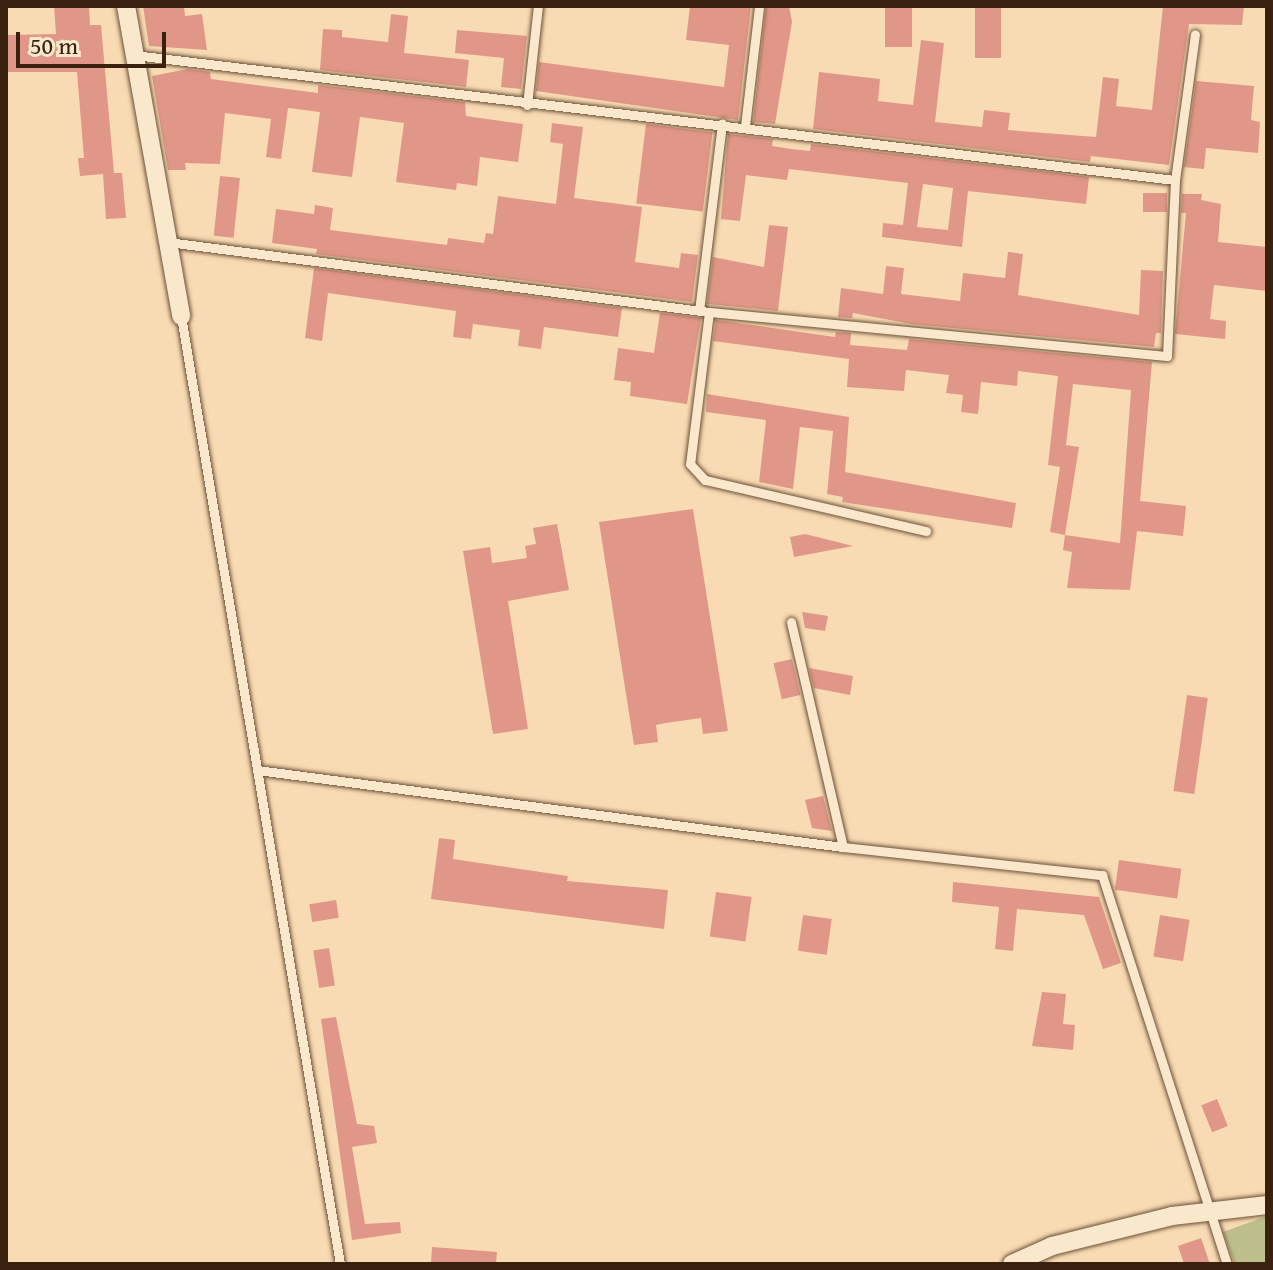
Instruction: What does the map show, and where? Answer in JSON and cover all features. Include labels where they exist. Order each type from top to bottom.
[{"type":"street","points":[[126,6],[181,316]]},
{"type":"street","points":[[1012,1264],[1052,1246],[1214,1211],[1267,1205]]},
{"type":"lane","points":[[527,105],[538,6]]},
{"type":"lane","points":[[745,126],[759,6]]},
{"type":"lane","points":[[168,242],[704,312],[1167,356],[1175,180],[1195,34]]},
{"type":"lane","points":[[134,55],[527,105],[722,123],[1175,180]]},
{"type":"lane","points":[[722,123],[690,464],[705,480],[926,531]]},
{"type":"lane","points":[[181,316],[340,1264]]},
{"type":"lane","points":[[791,622],[843,847]]},
{"type":"lane","points":[[257,770],[843,847],[1102,875],[1214,1211],[1227,1264]]},
{"type":"green space","points":[[1267,1216],[1267,1264],[1235,1264],[1223,1232]]},
{"type":"building","points":[[54,6],[89,6],[90,25],[101,25],[114,173],[122,173],[126,218],[106,219],[103,174],[80,176],[78,158],[84,158],[77,72],[6,72],[6,35],[56,34]]},
{"type":"building","points":[[143,6],[184,6],[185,16],[202,14],[207,50],[149,46]]},
{"type":"building","points":[[690,6],[751,6],[738,120],[536,91],[539,62],[724,87],[729,45],[686,40]]},
{"type":"building","points":[[766,6],[789,6],[792,22],[775,124],[753,122]]},
{"type":"building","points":[[885,6],[912,6],[912,47],[885,47]]},
{"type":"building","points":[[975,6],[1001,6],[1001,58],[975,58]]},
{"type":"building","points":[[1163,6],[1244,6],[1242,25],[1189,24],[1169,165],[1091,156],[1090,162],[813,129],[819,72],[880,79],[878,101],[913,105],[921,40],[944,43],[935,122],[982,127],[984,110],[1010,113],[1008,130],[1096,137],[1103,77],[1119,79],[1116,106],[1152,110]]},
{"type":"building","points":[[391,14],[408,16],[404,53],[469,60],[466,87],[320,70],[323,29],[342,30],[342,37],[388,42]]},
{"type":"building","points":[[457,30],[527,36],[521,89],[501,87],[504,58],[455,53]]},
{"type":"building","points":[[188,69],[210,72],[211,79],[318,93],[318,85],[465,102],[466,116],[523,124],[518,162],[480,157],[477,186],[457,183],[456,190],[396,182],[404,123],[360,117],[352,177],[312,172],[320,112],[288,108],[281,159],[266,157],[271,119],[225,113],[220,164],[185,163],[186,170],[168,170],[152,76]]},
{"type":"building","points":[[1196,81],[1254,86],[1251,120],[1260,122],[1258,153],[1206,148],[1204,169],[1184,167]]},
{"type":"building","points":[[552,123],[583,127],[574,198],[642,207],[635,262],[679,268],[681,253],[698,255],[692,302],[316,254],[317,249],[272,243],[276,209],[314,214],[315,205],[333,208],[330,230],[447,245],[448,238],[484,243],[486,233],[493,234],[498,196],[556,204],[563,144],[550,142]]},
{"type":"building","points":[[646,124],[713,132],[703,212],[636,203]]},
{"type":"building","points":[[728,134],[773,139],[772,146],[791,149],[810,151],[811,144],[1089,177],[1086,204],[968,191],[962,247],[882,237],[883,223],[903,225],[908,183],[789,169],[787,180],[746,175],[740,221],[721,219]],"holes":[[[923,184],[953,188],[948,230],[917,227]]]},
{"type":"building","points":[[220,176],[240,178],[234,238],[214,236]]},
{"type":"building","points":[[1143,193],[1167,193],[1167,212],[1143,212]]},
{"type":"building","points":[[1182,194],[1202,194],[1201,200],[1221,204],[1218,242],[1267,247],[1267,291],[1214,285],[1210,319],[1226,321],[1225,339],[1175,334],[1186,213],[1181,213]]},
{"type":"building","points":[[769,225],[788,227],[778,311],[707,304],[713,257],[764,267]]},
{"type":"building","points":[[1008,252],[1023,254],[1018,295],[1139,315],[1141,270],[1163,271],[1161,333],[1156,333],[1154,347],[911,324],[853,313],[852,318],[838,317],[841,288],[883,294],[886,266],[904,268],[901,294],[960,301],[963,273],[1005,278]]},
{"type":"building","points":[[314,268],[622,308],[618,337],[544,327],[541,349],[518,346],[520,330],[473,324],[471,339],[453,337],[456,311],[328,293],[322,341],[305,338]]},
{"type":"building","points":[[660,313],[701,318],[687,404],[630,396],[631,382],[614,380],[618,348],[654,353]]},
{"type":"building","points":[[716,320],[835,337],[836,332],[851,333],[850,345],[907,350],[909,339],[1152,362],[1140,501],[1186,506],[1183,536],[1137,531],[1130,590],[1067,588],[1072,552],[1063,550],[1065,535],[1050,532],[1060,467],[1048,465],[1058,376],[1018,371],[1017,386],[981,382],[978,414],[961,412],[963,395],[946,393],[949,375],[906,370],[904,391],[847,387],[849,359],[713,341]],"holes":[[[1073,384],[1131,390],[1120,543],[1065,535],[1079,447],[1066,445]]]},
{"type":"building","points":[[707,394],[849,417],[845,472],[1016,503],[1012,528],[842,502],[843,497],[827,494],[833,431],[800,427],[793,489],[759,482],[766,420],[706,412]]},
{"type":"building","points":[[693,509],[728,731],[703,734],[701,718],[666,723],[656,725],[658,742],[634,745],[599,522]]},
{"type":"building","points":[[557,524],[569,590],[508,601],[528,729],[493,734],[463,551],[490,547],[492,563],[527,558],[525,546],[536,544],[533,528]]},
{"type":"building","points":[[805,534],[853,546],[794,557],[790,537]]},
{"type":"building","points":[[802,612],[828,616],[825,631],[805,628]]},
{"type":"building","points":[[792,659],[800,695],[782,699],[773,663]]},
{"type":"building","points":[[809,668],[853,676],[850,695],[814,688]]},
{"type":"building","points":[[1187,695],[1208,698],[1194,794],[1174,791]]},
{"type":"building","points":[[823,796],[832,831],[812,828],[805,800]]},
{"type":"building","points":[[439,838],[455,840],[453,859],[568,876],[567,881],[668,890],[664,929],[431,899]]},
{"type":"building","points":[[1119,860],[1181,869],[1177,898],[1115,890]]},
{"type":"building","points":[[953,882],[1099,897],[1121,963],[1103,969],[1084,915],[1017,909],[1013,951],[995,949],[999,907],[952,902]]},
{"type":"building","points":[[716,892],[752,897],[745,942],[710,937]]},
{"type":"building","points":[[336,900],[339,918],[312,922],[309,904]]},
{"type":"building","points":[[803,915],[832,919],[827,955],[798,951]]},
{"type":"building","points":[[1160,915],[1190,920],[1183,961],[1153,956]]},
{"type":"building","points":[[329,948],[335,986],[319,988],[313,951]]},
{"type":"building","points":[[1042,992],[1066,994],[1063,1024],[1075,1025],[1073,1050],[1032,1046]]},
{"type":"building","points":[[336,1017],[357,1124],[374,1126],[377,1143],[352,1147],[365,1224],[400,1222],[401,1233],[352,1240],[321,1019]]},
{"type":"building","points":[[1217,1099],[1228,1126],[1212,1132],[1201,1105]]},
{"type":"building","points":[[1201,1238],[1210,1264],[1184,1264],[1178,1246]]},
{"type":"building","points":[[432,1247],[497,1252],[496,1264],[431,1264]]}]
